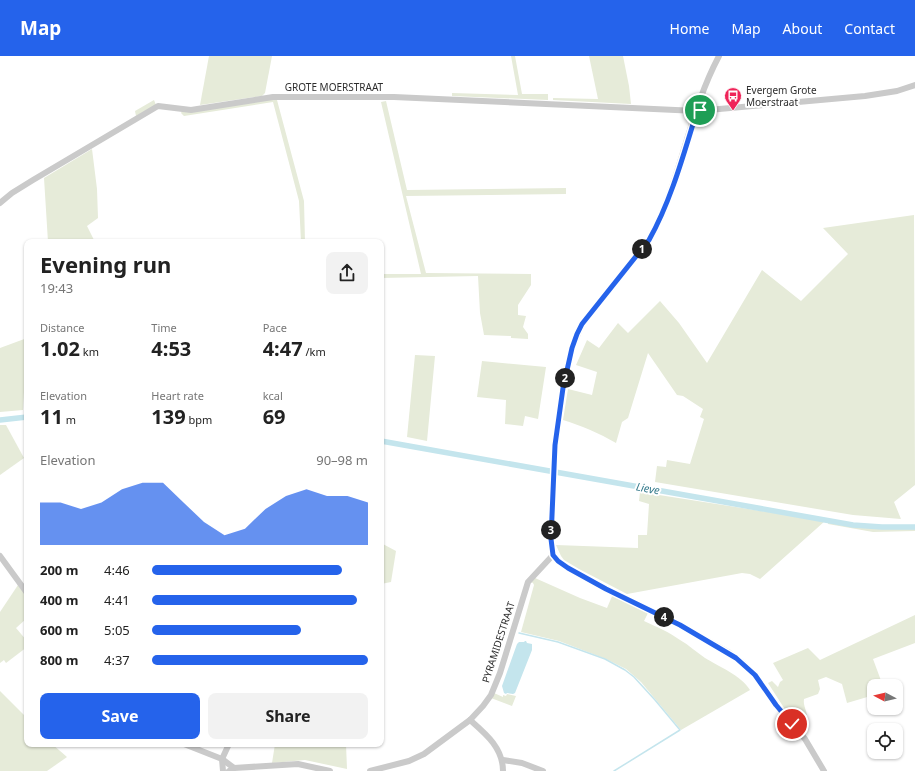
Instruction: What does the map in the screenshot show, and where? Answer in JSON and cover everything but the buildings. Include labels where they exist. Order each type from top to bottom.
[{"type":"street","points":[[719,56],[709,77],[657,226],[649,240],[590,313],[577,334],[569,360],[563,388],[558,423],[551,539],[553,555],[558,561],[568,568],[606,589],[680,625],[728,652],[744,664],[755,675],[776,705],[805,739],[824,771]]},
{"type":"street","name":"GROTE MOERSTRAAT","points":[[0,203],[12,193],[33,180],[158,106],[191,110],[273,97],[394,97],[697,111],[865,96],[915,85]]},
{"type":"street","name":"PYRAMIDESTRAAT","points":[[370,771],[417,758],[470,720],[483,706],[491,695],[500,673],[528,582],[553,555]]},
{"type":"street","points":[[0,556],[24,589]]},
{"type":"street","points":[[470,720],[489,736],[503,760],[503,771]]},
{"type":"street","points":[[192,747],[222,759],[232,770],[288,768],[298,764],[330,771]]},
{"type":"street","points":[[223,771],[222,759],[228,747]]},
{"type":"street","points":[[503,760],[522,763],[543,771]]},
{"type":"green space","points":[[209,56],[272,56],[265,93],[262,96],[200,105]]},
{"type":"green space","points":[[511,56],[515,56],[522,94],[548,94],[548,100],[452,96],[452,93],[518,95]]},
{"type":"green space","points":[[589,56],[623,56],[631,104],[553,100],[553,98],[598,99]]},
{"type":"green space","points":[[272,99],[277,100],[304,201],[305,239],[301,239],[299,201],[273,102],[184,116],[181,113],[182,111]]},
{"type":"green space","points":[[154,100],[156,105],[136,116],[135,111]]},
{"type":"green space","points":[[386,101],[407,190],[566,188],[566,194],[406,196],[426,273],[531,274],[531,285],[518,305],[518,315],[526,316],[523,327],[528,334],[528,339],[511,338],[511,336],[484,335],[480,313],[478,276],[384,278],[384,274],[421,274],[381,102]]},
{"type":"green space","points":[[92,149],[97,189],[98,218],[87,226],[94,239],[48,239],[44,178]]},
{"type":"green space","points":[[914,215],[915,485],[894,502],[901,519],[853,515],[655,482],[657,466],[666,467],[667,460],[690,464],[704,419],[700,417],[703,409],[683,396],[677,395],[648,353],[628,418],[622,422],[616,443],[590,430],[563,420],[568,389],[592,395],[597,372],[576,365],[587,340],[599,348],[618,323],[628,333],[660,301],[679,323],[707,363],[762,270],[801,301],[848,254],[823,228]]},
{"type":"green space","points":[[24,339],[23,410],[0,412],[0,348]]},
{"type":"green space","points":[[415,355],[435,356],[427,441],[407,437]]},
{"type":"green space","points":[[482,361],[546,367],[538,419],[525,416],[523,426],[505,424],[506,400],[477,397]]},
{"type":"green space","points":[[0,425],[6,425],[24,458],[0,475]]},
{"type":"green space","points":[[640,492],[825,521],[760,579],[750,574],[742,573],[627,594],[564,560],[556,545],[638,548],[638,535],[647,535],[649,504],[639,501]]},
{"type":"green space","points":[[828,521],[871,527],[915,529],[915,531],[873,532],[828,524]]},
{"type":"green space","points":[[384,545],[396,551],[391,582],[384,583]]},
{"type":"green space","points":[[535,578],[607,608],[613,594],[649,611],[644,621],[672,634],[705,658],[736,676],[750,690],[681,730],[641,682],[626,669],[606,659],[559,641],[521,632],[534,585],[531,582]]},
{"type":"green space","points":[[18,585],[24,593],[24,621],[16,628],[24,637],[24,649],[6,663],[4,660],[0,663],[0,612]]},
{"type":"green space","points":[[915,615],[915,643],[873,659],[880,679],[867,679],[867,697],[847,703],[842,684],[826,677],[818,680],[820,689],[818,694],[804,699],[807,715],[795,719],[786,711],[768,683],[772,681],[778,687],[780,682],[783,680],[773,663],[808,648],[820,660]]},
{"type":"green space","points":[[0,691],[24,715],[24,747],[55,747],[67,757],[47,771],[0,771]]},
{"type":"green space","points":[[494,693],[503,697],[503,695],[506,696],[507,694],[516,696],[512,706],[491,698]]},
{"type":"green space","points":[[275,747],[346,747],[347,769],[305,760],[272,763]]},
{"type":"water","points":[[525,641],[532,644],[532,650],[515,693],[506,694],[504,693],[502,686],[517,644]]},
{"type":"waterway","name":"Lieve","points":[[0,420],[24,417]]},
{"type":"waterway","name":"Lieve","points":[[384,442],[853,525],[915,527]]},
{"type":"waterway","points":[[519,633],[558,642],[605,659],[625,670],[634,677],[680,730],[614,771]]},
{"type":"place","name":"Evergem Grote Moerstraat","points":[[733,111]]},
{"type":"route","points":[[700,110],[697,111],[657,226],[637,256],[582,324],[574,341],[563,388],[555,445],[551,539],[553,555],[558,561],[568,568],[606,589],[680,625],[728,652],[744,664],[755,675],[776,705],[792,724]]}]
